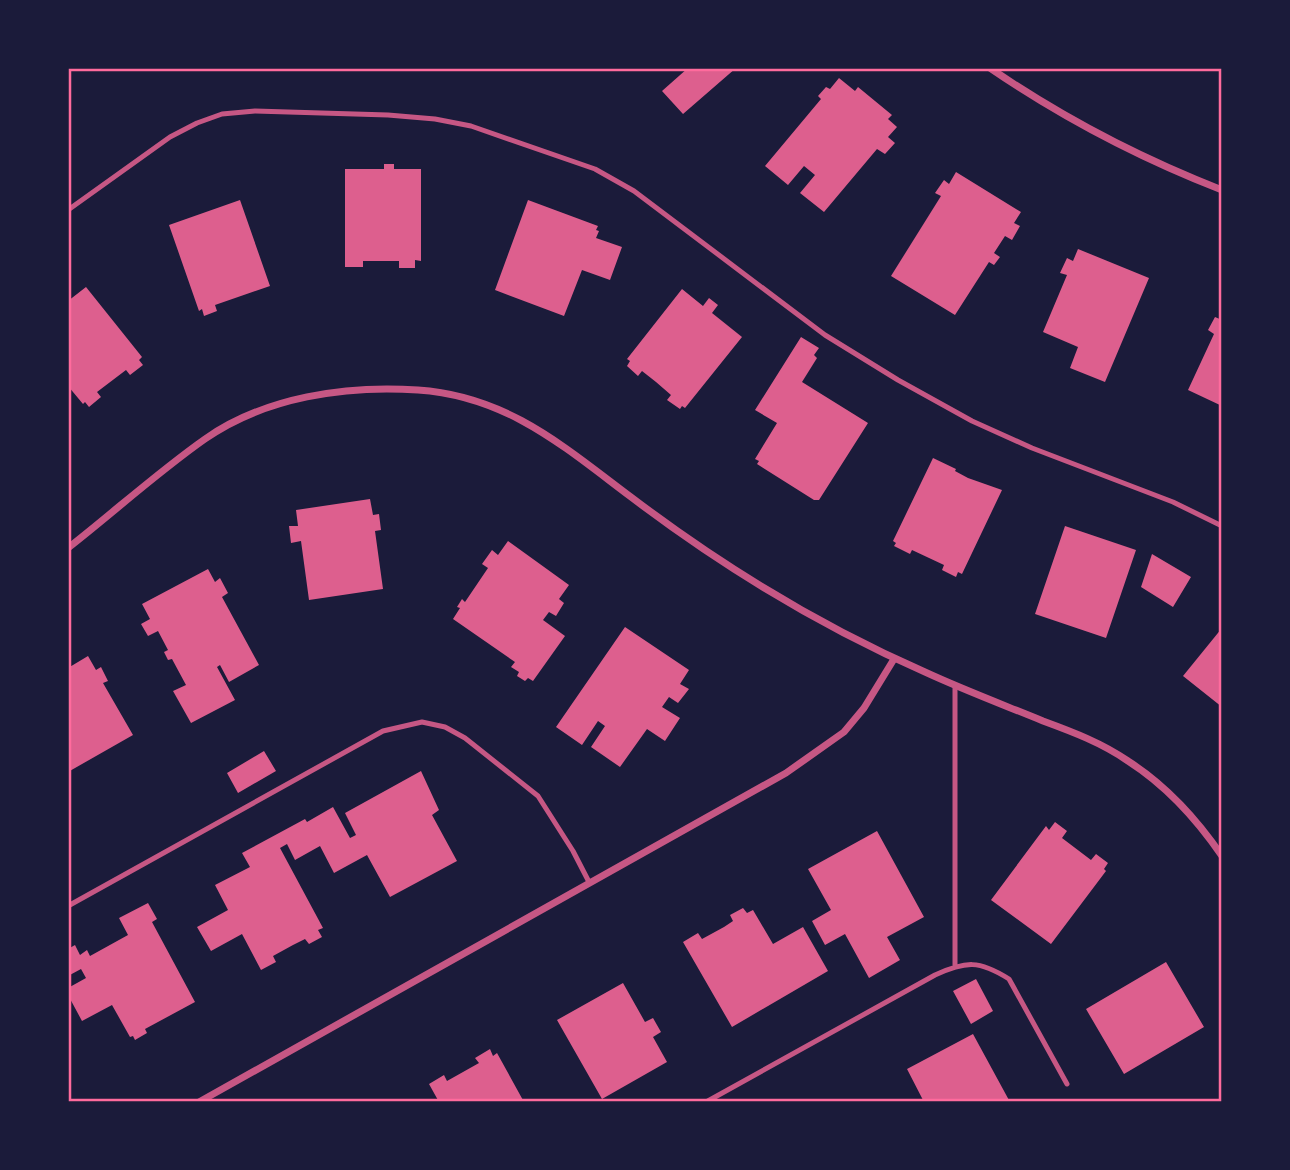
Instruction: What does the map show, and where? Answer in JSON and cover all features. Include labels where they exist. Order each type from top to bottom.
[{"type":"street","points":[[990,68],[1032,97],[1105,138],[1222,190]]},
{"type":"street","points":[[68,548],[207,438],[244,418],[284,402],[327,393],[375,389],[421,390],[468,399],[548,433],[630,496],[736,571],[812,617],[894,659],[954,686],[1099,743],[1128,760],[1159,782],[1186,808],[1222,856]]},
{"type":"street","points":[[199,1102],[786,773],[844,732],[864,708],[894,659]]},
{"type":"lane","points":[[68,210],[170,137],[197,122],[222,114],[255,111],[388,115],[436,119],[471,126],[594,169],[635,191],[825,335],[972,421],[1032,449],[1173,502],[1222,526]]},
{"type":"lane","points":[[954,686],[955,965]]},
{"type":"lane","points":[[68,906],[383,731],[422,722],[444,727],[465,737],[538,796],[566,838],[589,883]]},
{"type":"lane","points":[[706,1102],[934,975],[955,965],[973,963],[992,968],[1009,979],[1067,1084]]},
{"type":"building","points":[[688,68],[736,68],[683,114],[662,91]]},
{"type":"building","points":[[839,78],[855,91],[858,87],[892,115],[888,119],[897,127],[888,137],[895,143],[885,154],[877,149],[824,212],[800,193],[815,175],[804,166],[788,185],[765,166],[821,99],[818,96],[826,87],[830,89]]},
{"type":"building","points":[[384,164],[394,164],[394,169],[421,169],[421,261],[415,260],[415,268],[399,268],[399,261],[363,261],[363,267],[345,267],[345,169],[384,169]]},
{"type":"building","points":[[956,172],[1021,212],[1014,223],[1020,226],[1012,240],[1005,236],[994,253],[1000,257],[994,265],[989,262],[955,315],[891,276],[941,196],[935,193],[944,180],[949,184]]},
{"type":"building","points":[[240,200],[270,286],[215,305],[217,311],[204,316],[202,309],[199,311],[169,225]]},
{"type":"building","points":[[528,200],[598,226],[596,238],[622,247],[610,280],[582,270],[564,316],[495,290]]},
{"type":"building","points":[[1078,249],[1149,278],[1105,382],[1070,368],[1078,347],[1043,332],[1067,275],[1060,273],[1067,258],[1073,261]]},
{"type":"building","points":[[86,287],[142,357],[139,360],[143,365],[130,375],[126,370],[97,392],[101,397],[89,407],[85,402],[83,404],[68,386],[68,301]]},
{"type":"building","points":[[682,289],[703,306],[709,298],[718,305],[712,313],[742,337],[685,408],[682,406],[680,409],[667,400],[671,395],[656,382],[642,371],[638,376],[627,366],[630,361],[627,359]]},
{"type":"building","points":[[1215,317],[1222,320],[1222,406],[1188,390],[1214,334],[1208,330]]},
{"type":"building","points":[[801,337],[819,348],[814,355],[817,358],[802,382],[868,423],[819,500],[814,500],[757,464],[759,461],[755,459],[777,423],[755,410]]},
{"type":"building","points":[[933,458],[968,478],[1002,490],[962,574],[958,572],[956,577],[942,570],[944,565],[912,550],[910,554],[894,546],[896,543],[893,541]]},
{"type":"building","points":[[370,499],[373,515],[379,514],[381,530],[375,531],[383,589],[309,600],[301,541],[291,543],[289,526],[298,526],[296,510]]},
{"type":"building","points":[[1065,526],[1136,550],[1106,638],[1035,614]]},
{"type":"building","points":[[508,541],[569,585],[559,599],[564,603],[556,616],[549,612],[543,620],[565,636],[533,681],[528,678],[525,681],[517,676],[519,672],[511,667],[515,662],[453,619],[462,599],[465,602],[488,568],[482,564],[492,550],[498,555]]},
{"type":"building","points":[[1152,554],[1191,577],[1173,607],[1141,587]]},
{"type":"building","points":[[208,569],[215,582],[220,578],[228,593],[222,597],[259,665],[229,682],[220,665],[217,667],[235,700],[191,723],[173,691],[186,685],[172,659],[168,660],[164,652],[168,650],[158,631],[148,636],[141,624],[150,619],[142,604]]},
{"type":"building","points":[[625,627],[689,670],[680,684],[689,689],[678,703],[669,697],[662,707],[680,718],[665,741],[647,729],[620,767],[591,747],[605,726],[598,721],[582,745],[556,727]]},
{"type":"building","points":[[1222,628],[1222,707],[1183,676]]},
{"type":"building","points":[[88,656],[96,670],[101,667],[108,681],[103,683],[133,735],[68,772],[68,668]]},
{"type":"building","points":[[264,751],[276,771],[238,793],[227,773]]},
{"type":"building","points":[[421,771],[439,810],[432,815],[457,861],[390,897],[367,855],[334,873],[320,846],[295,860],[287,844],[280,848],[323,928],[318,930],[322,937],[309,944],[305,939],[293,945],[273,956],[276,962],[261,970],[242,934],[211,951],[197,927],[228,910],[215,885],[250,867],[242,853],[333,807],[350,838],[356,835],[345,813]]},
{"type":"building","points":[[1055,822],[1067,831],[1062,838],[1091,860],[1096,854],[1108,863],[1104,869],[1106,871],[1051,944],[991,900],[1046,826],[1049,830]]},
{"type":"building","points":[[877,831],[924,917],[887,937],[900,960],[869,978],[845,934],[825,945],[812,921],[831,910],[808,869]]},
{"type":"building","points":[[148,903],[157,919],[152,922],[195,1002],[145,1029],[147,1033],[135,1040],[133,1036],[130,1037],[112,1005],[82,1021],[68,995],[68,988],[86,978],[81,969],[68,976],[68,949],[75,945],[80,955],[87,950],[90,956],[128,935],[119,918]]},
{"type":"building","points":[[743,908],[747,913],[753,910],[773,944],[803,927],[828,971],[732,1027],[683,942],[698,933],[702,939],[724,927],[733,921],[730,915]]},
{"type":"building","points":[[1166,962],[1204,1027],[1124,1074],[1086,1009]]},
{"type":"building","points":[[976,979],[993,1011],[971,1024],[953,991]]},
{"type":"building","points":[[623,983],[645,1022],[653,1018],[661,1032],[653,1037],[667,1062],[602,1099],[557,1020]]},
{"type":"building","points":[[973,1034],[1010,1102],[924,1102],[907,1069]]},
{"type":"building","points":[[490,1049],[493,1056],[497,1053],[524,1102],[439,1102],[429,1084],[444,1075],[447,1081],[479,1063],[475,1058]]}]
